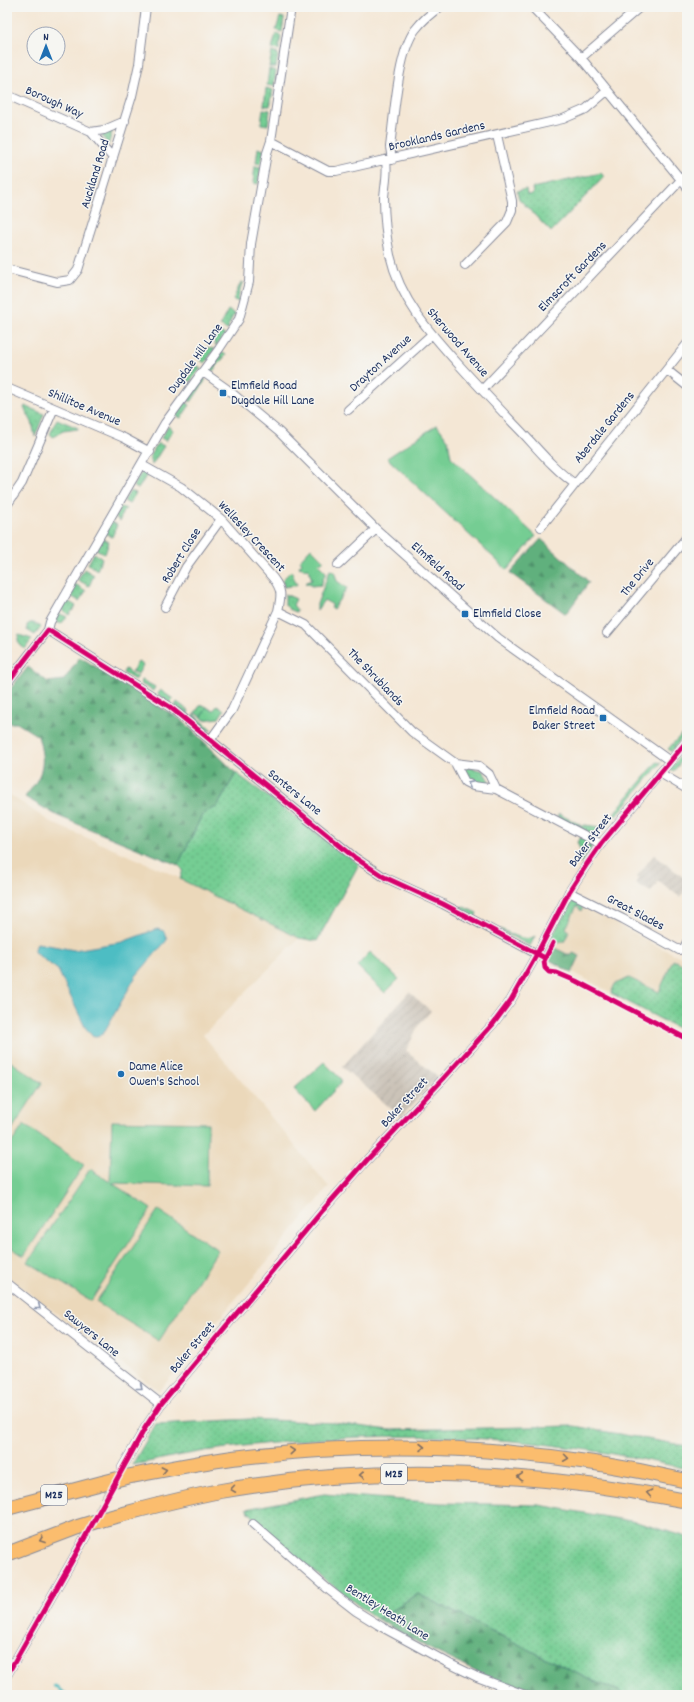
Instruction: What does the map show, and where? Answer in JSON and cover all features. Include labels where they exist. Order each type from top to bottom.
[{"type":"highway","name":"M25","points":[[7,1508],[102,1483],[124,1472],[290,1452],[331,1449],[430,1447],[508,1451],[608,1464],[687,1481]]},
{"type":"highway","name":"M25","points":[[7,1554],[82,1531],[104,1519],[175,1500],[222,1490],[296,1480],[382,1474],[464,1474],[556,1480],[630,1490],[687,1501]]},
{"type":"street","name":"Auckland Road","points":[[7,269],[57,282],[70,280],[75,276],[125,121],[136,81],[146,7]]},
{"type":"street","name":"Dugdale Hill Lane","points":[[7,683],[48,630],[50,622],[170,416],[203,372],[239,319],[249,282],[251,244],[267,153],[271,141],[291,7]]},
{"type":"street","name":"Sherwood Avenue","points":[[440,7],[430,14],[414,30],[402,61],[384,198],[385,222],[390,255],[398,280],[409,303],[431,335],[565,477],[575,484]]},
{"type":"street","points":[[532,7],[581,58],[684,184]]},
{"type":"street","points":[[581,58],[640,7]]},
{"type":"street","name":"Brooklands Gardens","points":[[271,141],[328,171],[336,171],[563,119],[586,109],[607,91]]},
{"type":"street","name":"Borough Way","points":[[7,95],[92,132],[113,158]]},
{"type":"street","name":"Borough Way","points":[[92,132],[104,130],[125,121]]},
{"type":"street","points":[[465,265],[508,222],[512,210],[512,201],[497,135]]},
{"type":"street","name":"Elmscroft Gardens","points":[[482,390],[684,184]]},
{"type":"street","name":"Drayton Avenue","points":[[348,410],[431,335]]},
{"type":"street","name":"Aberdale Gardens","points":[[541,526],[687,344]]},
{"type":"street","points":[[667,370],[687,386]]},
{"type":"street","name":"Elmfield Road","points":[[203,372],[227,389],[279,432],[376,529],[498,638],[670,761]]},
{"type":"street","name":"Shillitoe Avenue","points":[[7,388],[124,438],[150,452]]},
{"type":"street","points":[[7,505],[22,483],[54,408]]},
{"type":"street","name":"Wellesley Crescent","points":[[142,465],[181,487],[221,519],[280,587],[281,596],[278,611],[232,710],[211,740]]},
{"type":"street","name":"Robert Close","points":[[165,607],[186,567],[221,519]]},
{"type":"street","points":[[338,565],[376,529]]},
{"type":"street","name":"The Drive","points":[[607,633],[687,537]]},
{"type":"street","name":"The Shrublands","points":[[278,611],[306,625],[404,726],[455,763],[465,782],[473,786],[496,789],[601,844]]},
{"type":"street","name":"Santers Lane","points":[[48,630],[170,707],[354,857],[384,877],[444,904],[538,954]]},
{"type":"street","name":"Baker Street","points":[[124,1472],[145,1428],[160,1404],[343,1188],[492,1024],[517,992],[569,892],[601,844],[687,741]]},
{"type":"street","name":"The Shrublands","points":[[455,763],[479,766],[489,774],[496,789]]},
{"type":"street","points":[[660,772],[687,789]]},
{"type":"street","name":"Great Slades","points":[[569,892],[623,919],[679,950],[684,948],[687,942]]},
{"type":"street","name":"Sawyers Lane","points":[[7,1283],[160,1404]]},
{"type":"street","name":"Bentley Heath Lane","points":[[253,1524],[329,1590],[382,1627],[477,1677],[525,1695]]},
{"type":"street","points":[[7,1675],[82,1531]]},
{"type":"shaded area","name":"Dame Alice Owen's School","points":[[7,793],[52,823],[165,871],[299,938],[203,1035],[329,1187],[159,1391],[7,1276]]},
{"type":"shaded area","points":[[654,855],[687,880],[687,888],[680,897],[658,881],[651,892],[636,884],[639,878],[637,876]]},
{"type":"shaded area","points":[[574,900],[653,944],[687,960],[687,1033],[548,959],[545,953],[552,936]]},
{"type":"shaded area","points":[[409,992],[431,1011],[418,1026],[406,1051],[438,1077],[401,1117],[342,1067]]},
{"type":"green space","points":[[280,17],[284,18],[282,32],[276,30]]},
{"type":"green space","points":[[276,34],[281,36],[279,50],[272,49]]},
{"type":"green space","points":[[272,52],[278,54],[276,67],[269,67]]},
{"type":"green space","points":[[269,69],[276,71],[274,86],[267,85]]},
{"type":"green space","points":[[266,88],[273,90],[270,106],[264,106]]},
{"type":"green space","points":[[263,109],[270,110],[268,125],[261,124]]},
{"type":"green space","points":[[113,129],[108,145],[101,134]]},
{"type":"green space","points":[[258,148],[264,150],[261,164],[256,163]]},
{"type":"green space","points":[[255,166],[261,167],[258,184],[253,183]]},
{"type":"green space","points":[[601,173],[604,177],[551,232],[519,199],[517,191],[526,189],[527,195],[533,194],[532,188]]},
{"type":"green space","points":[[241,282],[244,283],[241,286],[238,298],[240,302],[233,300]]},
{"type":"green space","points":[[228,310],[236,315],[233,316],[228,326],[229,329],[227,330],[220,325]]},
{"type":"green space","points":[[217,330],[225,335],[216,346],[212,338]]},
{"type":"green space","points":[[206,348],[215,349],[205,363],[200,360]]},
{"type":"green space","points":[[221,352],[226,355],[212,372],[211,366]]},
{"type":"green space","points":[[196,365],[201,368],[190,382],[187,380]]},
{"type":"green space","points":[[201,379],[205,379],[205,381],[191,402],[186,398]]},
{"type":"green space","points":[[184,401],[190,405],[181,418],[175,415]]},
{"type":"green space","points":[[25,406],[44,414],[35,437],[32,422],[24,408]]},
{"type":"green space","points":[[57,419],[78,429],[63,431],[53,437],[50,434]]},
{"type":"green space","points":[[437,425],[448,440],[451,457],[536,536],[507,570],[387,458]]},
{"type":"green space","points":[[168,426],[173,430],[166,441],[161,438]]},
{"type":"green space","points":[[158,443],[164,446],[152,465],[150,455]]},
{"type":"green space","points":[[142,473],[148,473],[138,489],[133,486]]},
{"type":"green space","points":[[130,491],[136,493],[129,504],[124,501]]},
{"type":"green space","points":[[121,507],[126,509],[122,513],[120,521],[115,517]]},
{"type":"green space","points":[[111,522],[117,525],[112,537],[105,533]]},
{"type":"green space","points":[[102,538],[109,542],[105,554],[96,549]]},
{"type":"green space","points":[[541,539],[589,582],[566,614],[510,573]]},
{"type":"green space","points":[[311,548],[324,561],[318,564],[326,572],[321,585],[311,586],[311,584],[305,584],[312,580],[308,568],[303,569],[299,566],[302,563],[300,560]]},
{"type":"green space","points":[[94,553],[102,558],[97,570],[88,564]]},
{"type":"green space","points":[[84,569],[94,575],[89,586],[78,580]]},
{"type":"green space","points":[[330,570],[334,571],[337,581],[347,588],[333,609],[331,608],[333,605],[324,600],[317,610],[317,604]]},
{"type":"green space","points":[[291,571],[297,585],[284,587],[282,580]]},
{"type":"green space","points":[[75,584],[86,591],[79,601],[69,595]]},
{"type":"green space","points":[[285,594],[296,599],[293,605],[297,610],[296,612],[289,609],[285,605]]},
{"type":"green space","points":[[66,600],[76,606],[69,615],[61,609]]},
{"type":"green space","points":[[58,613],[67,617],[61,624],[55,621]]},
{"type":"green space","points":[[34,623],[41,627],[35,635],[27,630],[27,625]]},
{"type":"green space","points":[[19,635],[32,639],[25,649],[19,643]]},
{"type":"green space","points":[[80,657],[183,721],[236,773],[217,807],[202,815],[178,865],[58,816],[25,797],[40,775],[42,768],[41,746],[38,736],[17,723],[7,723],[7,693],[28,667],[48,682],[64,680]]},
{"type":"green space","points":[[138,662],[143,665],[138,674],[132,671]]},
{"type":"green space","points":[[125,669],[138,677],[135,680],[123,673]]},
{"type":"green space","points":[[142,680],[155,687],[153,691],[141,684]]},
{"type":"green space","points":[[160,690],[173,699],[170,703],[158,694]]},
{"type":"green space","points":[[177,702],[189,711],[187,715],[175,706]]},
{"type":"green space","points":[[201,704],[207,707],[202,717],[195,713]]},
{"type":"green space","points":[[217,706],[224,710],[219,718],[204,720],[202,717],[207,707],[213,711]]},
{"type":"green space","points":[[194,714],[212,730],[205,730],[192,719]]},
{"type":"green space","points":[[681,735],[683,737],[671,752],[668,749]]},
{"type":"green space","points":[[686,749],[687,754],[673,772],[670,769]]},
{"type":"green space","points":[[657,762],[661,763],[616,816],[614,813]]},
{"type":"green space","points":[[468,767],[483,771],[489,781],[487,785],[470,782],[463,774],[463,769]]},
{"type":"green space","points":[[236,773],[359,864],[317,941],[299,938],[180,879],[183,870],[178,865],[202,815],[217,807]]},
{"type":"green space","points":[[559,814],[581,825],[576,826],[557,817]]},
{"type":"green space","points":[[585,825],[600,827],[593,835],[579,827]]},
{"type":"green space","points":[[581,837],[589,840],[581,852],[577,842]]},
{"type":"green space","points":[[591,842],[591,848],[581,863],[578,861]]},
{"type":"green space","points":[[574,900],[581,904],[583,909],[581,911],[577,906],[566,928],[569,932],[564,942],[556,943],[552,936]]},
{"type":"green space","points":[[462,906],[477,913],[475,918],[461,910]]},
{"type":"green space","points":[[500,929],[522,938],[531,938],[535,936],[530,946],[501,931]]},
{"type":"green space","points":[[549,945],[571,956],[573,953],[580,956],[572,973],[548,959],[545,953]]},
{"type":"green space","points":[[370,952],[399,979],[385,993],[357,966]]},
{"type":"green space","points":[[673,960],[687,966],[687,1033],[611,993],[615,984],[629,978],[659,992]]},
{"type":"green space","points":[[7,1059],[42,1083],[7,1137]]},
{"type":"green space","points":[[324,1062],[341,1079],[340,1084],[315,1111],[294,1089]]},
{"type":"green space","points":[[112,1121],[208,1123],[207,1186],[112,1183],[151,1209],[91,1301],[28,1262],[90,1169],[110,1182]]},
{"type":"green space","points":[[24,1125],[84,1165],[24,1256],[7,1245],[7,1149]]},
{"type":"green space","points":[[158,1210],[218,1250],[159,1341],[96,1302]]},
{"type":"green space","points":[[250,1419],[334,1423],[390,1430],[574,1426],[687,1446],[687,1469],[637,1458],[537,1443],[487,1439],[385,1436],[284,1442],[212,1450],[132,1465],[156,1424]]},
{"type":"green space","points":[[324,1494],[441,1503],[539,1505],[636,1522],[687,1537],[687,1695],[625,1695],[588,1679],[418,1594],[377,1619],[292,1553],[246,1509]]},
{"type":"green space","points":[[418,1594],[588,1679],[619,1691],[625,1695],[536,1695],[481,1674],[426,1647],[377,1619]]},
{"type":"water","points":[[157,929],[164,931],[167,940],[136,976],[103,1034],[93,1037],[85,1027],[58,970],[34,952],[37,943],[74,950],[122,942]]},
{"type":"waterway","points":[[54,1686],[68,1695]]},
{"type":"tunnel","points":[[92,1524],[117,1477]]},
{"type":"cycle path","points":[[7,683],[48,630],[170,707],[354,857],[384,877],[443,904],[545,958]]},
{"type":"cycle path","points":[[7,1675],[145,1428],[161,1404],[323,1210],[367,1160],[493,1024],[511,1000],[569,892],[587,864],[601,844],[687,741]]},
{"type":"cycle path","points":[[553,943],[544,961],[545,968],[549,972],[557,973],[576,981],[687,1039]]},
{"type":"place","name":"Elmfield Road Dugdale Hill Lane","points":[[223,393]]},
{"type":"place","name":"Elmfield Close","points":[[465,614]]},
{"type":"place","name":"Elmfield Road Baker Street","points":[[603,718]]},
{"type":"place","name":"Dame Alice Owen's School","points":[[121,1074]]}]
